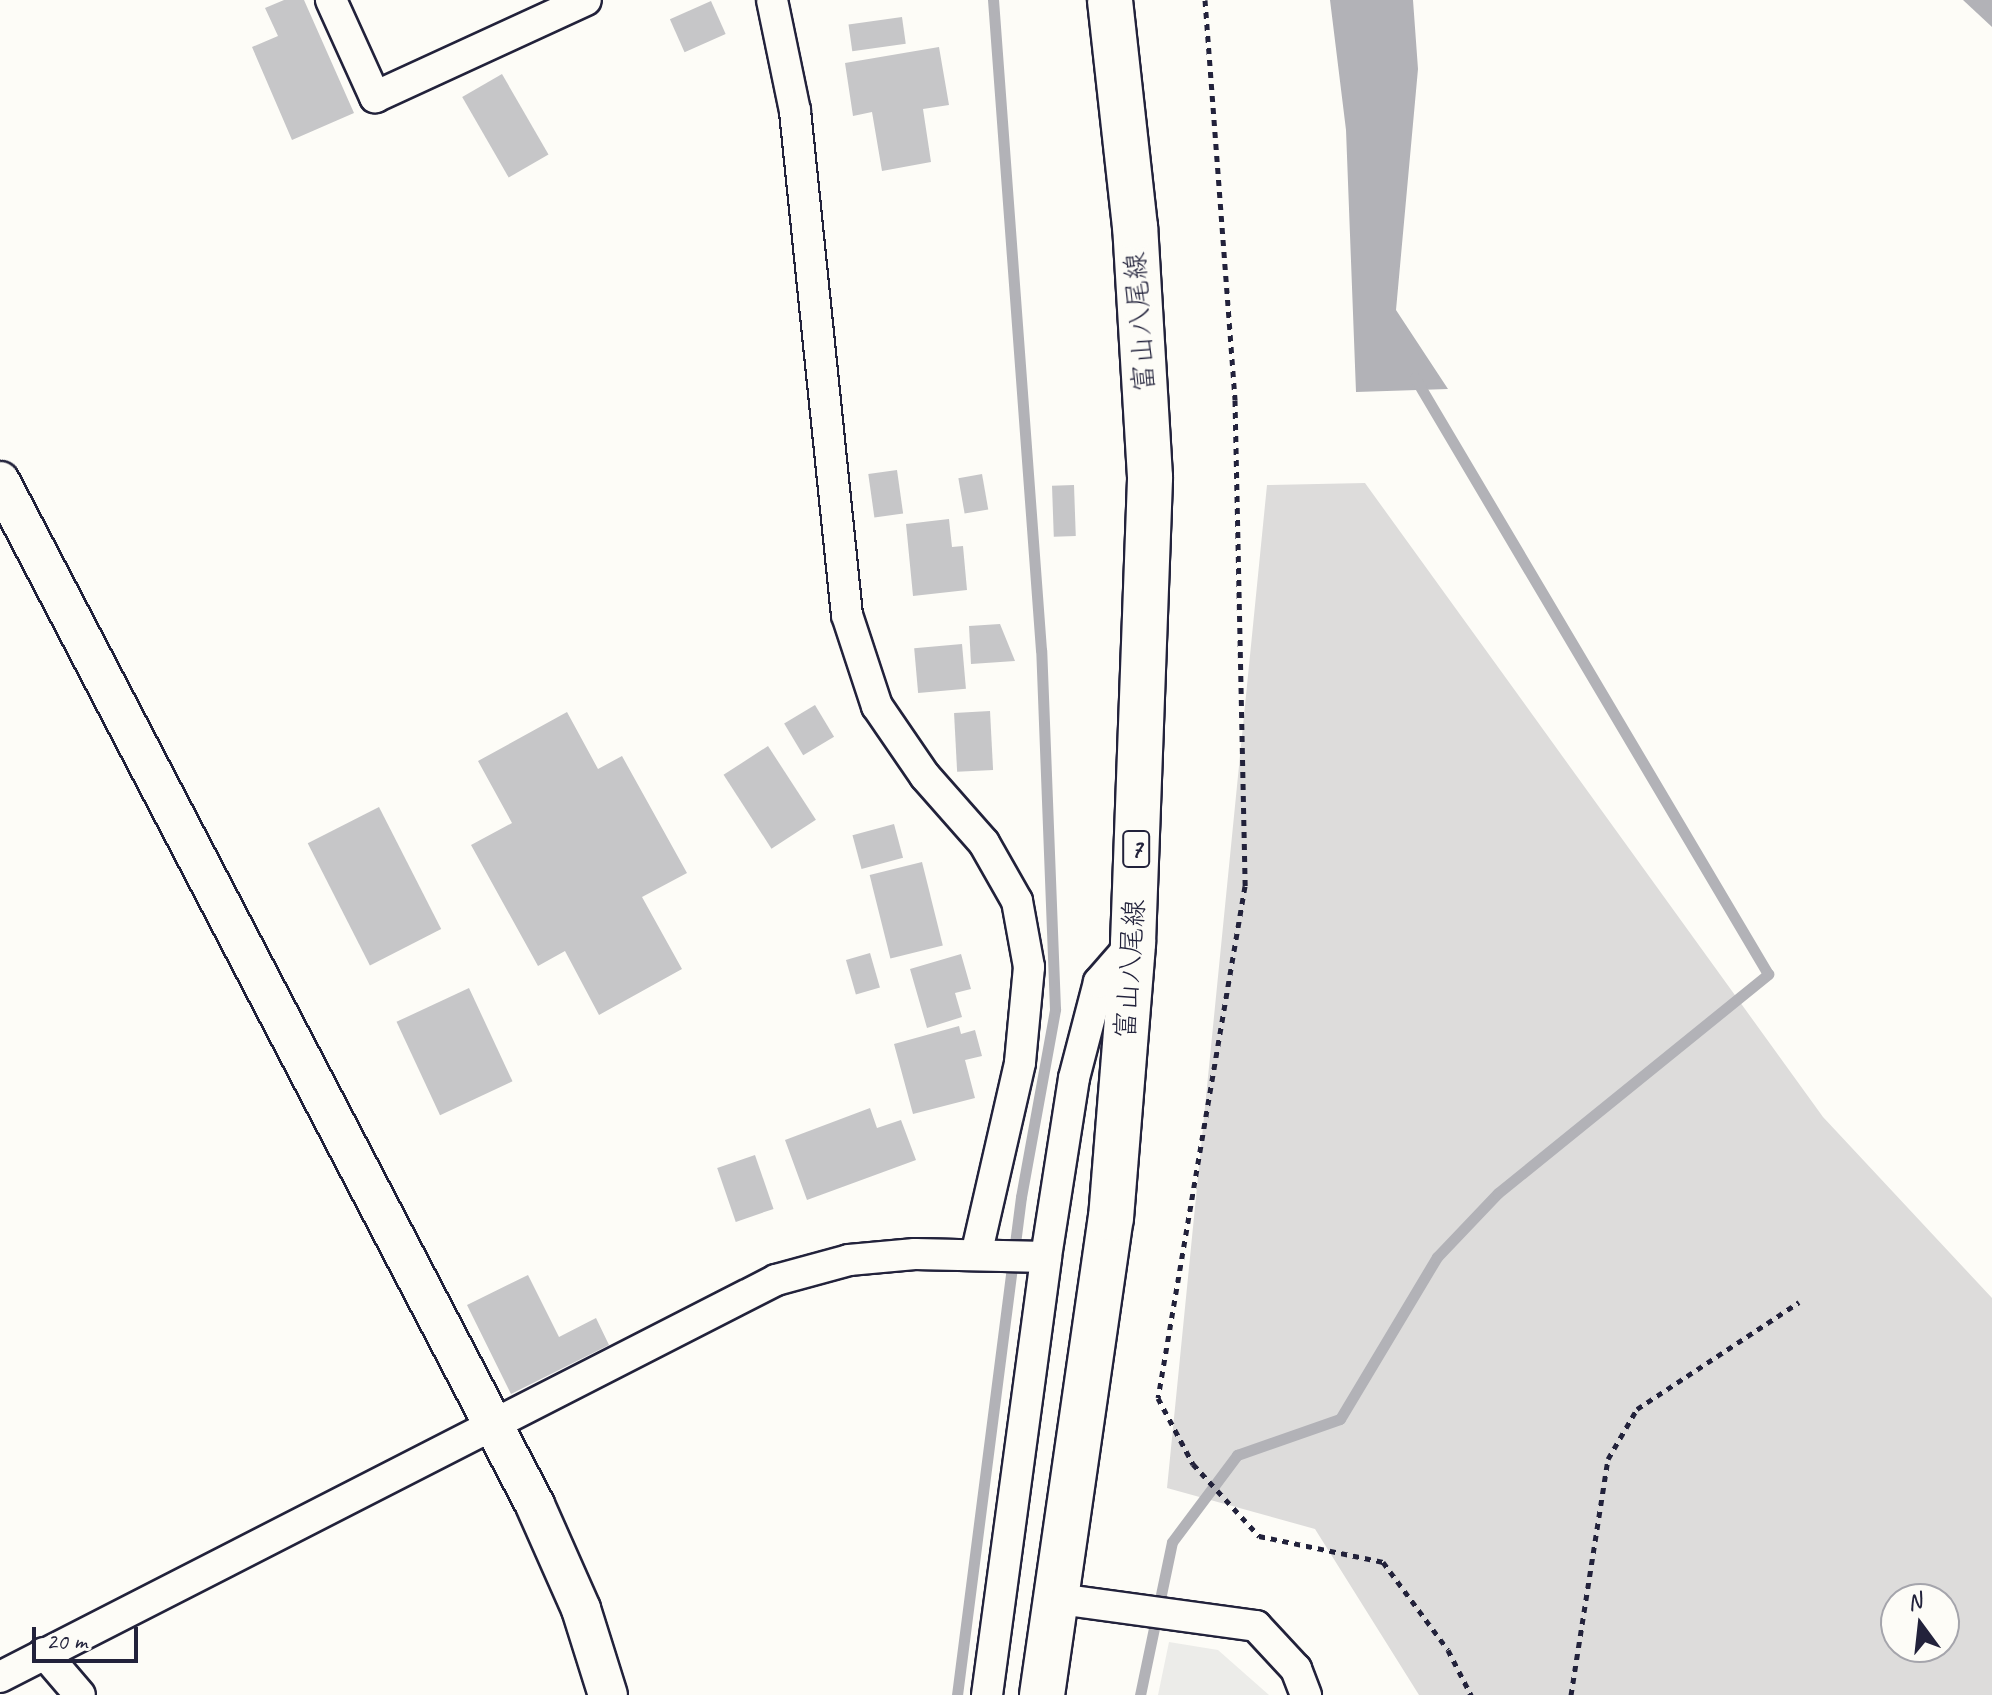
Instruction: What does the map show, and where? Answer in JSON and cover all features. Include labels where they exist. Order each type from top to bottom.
[{"type":"main road","name":"富山八尾線","points":[[1042,1695],[1059,1599],[1111,1218],[1133,943],[1150,477],[1135,227],[1110,0]]},
{"type":"street","points":[[331,0],[375,97],[586,0]]},
{"type":"street","points":[[772,0],[795,111],[847,615],[877,706],[925,776],[984,843],[1017,901],[1029,967],[1020,1063],[987,1695]]},
{"type":"street","points":[[0,481],[488,1425],[535,1505],[581,1609],[608,1695]]},
{"type":"street","points":[[1012,1255],[1074,1078],[1099,982],[1133,943]]},
{"type":"street","points":[[0,1677],[776,1280],[849,1260],[1012,1255]]},
{"type":"street","points":[[1059,1599],[1256,1626],[1296,1669],[1306,1695]]},
{"type":"street","points":[[44,1653],[80,1695]]},
{"type":"path","points":[[1205,0],[1235,400],[1245,886],[1158,1398],[1193,1464],[1259,1536],[1383,1562],[1448,1650],[1471,1695]]},
{"type":"path","points":[[1571,1695],[1608,1459],[1630,1421],[1637,1409],[1799,1302]]},
{"type":"shaded area","points":[[1330,0],[1413,0],[1418,69],[1396,310],[1448,389],[1356,392],[1346,130]]},
{"type":"shaded area","points":[[1963,0],[1992,0],[1992,27]]},
{"type":"shaded area","points":[[1365,483],[1823,1117],[1992,1298],[1992,1695],[1419,1695],[1315,1529],[1167,1488],[1267,485]]},
{"type":"shaded area","points":[[1169,1642],[1218,1650],[1269,1695],[1158,1695]]},
{"type":"building","points":[[284,0],[304,0],[354,113],[292,140],[252,47],[278,36],[265,8]]},
{"type":"building","points":[[711,1],[726,34],[685,52],[670,19]]},
{"type":"building","points":[[902,17],[906,44],[852,51],[849,25]]},
{"type":"building","points":[[939,47],[949,105],[923,109],[931,162],[882,171],[872,112],[853,116],[845,63]]},
{"type":"building","points":[[502,74],[548,155],[509,178],[462,97]]},
{"type":"building","points":[[897,470],[903,514],[874,518],[868,474]]},
{"type":"building","points":[[982,474],[988,509],[965,514],[958,478]]},
{"type":"building","points":[[1074,485],[1076,536],[1054,537],[1052,486]]},
{"type":"building","points":[[949,519],[952,547],[963,546],[967,590],[913,596],[906,524]]},
{"type":"building","points":[[1000,624],[1015,661],[971,664],[969,626]]},
{"type":"building","points":[[962,644],[966,689],[918,693],[914,648]]},
{"type":"building","points":[[815,705],[834,737],[803,755],[784,724]]},
{"type":"building","points":[[990,711],[993,770],[957,772],[954,713]]},
{"type":"building","points":[[567,712],[598,769],[622,756],[687,873],[642,897],[682,969],[599,1015],[565,951],[538,966],[471,845],[512,823],[478,761]]},
{"type":"building","points":[[768,746],[816,820],[771,849],[724,775]]},
{"type":"building","points":[[379,807],[441,929],[370,965],[308,843]]},
{"type":"building","points":[[894,824],[903,858],[862,869],[852,835]]},
{"type":"building","points":[[922,862],[943,945],[890,959],[870,875]]},
{"type":"building","points":[[870,953],[880,988],[856,994],[846,960]]},
{"type":"building","points":[[961,954],[971,989],[955,993],[962,1017],[927,1028],[910,969]]},
{"type":"building","points":[[469,988],[513,1081],[440,1115],[396,1022]]},
{"type":"building","points":[[959,1026],[961,1034],[975,1030],[982,1056],[965,1060],[975,1098],[913,1114],[894,1044]]},
{"type":"building","points":[[870,1108],[877,1128],[901,1120],[916,1160],[807,1200],[785,1140]]},
{"type":"building","points":[[755,1155],[774,1209],[736,1222],[717,1168]]},
{"type":"building","points":[[528,1275],[559,1337],[596,1318],[609,1345],[511,1394],[467,1305]]},
{"type":"waterway","points":[[957,1695],[1021,1197],[1055,1009],[1041,650],[993,0]]},
{"type":"waterway","points":[[1140,1695],[1172,1542],[1237,1455],[1340,1419],[1437,1257],[1498,1193],[1768,974],[1415,378]]}]
